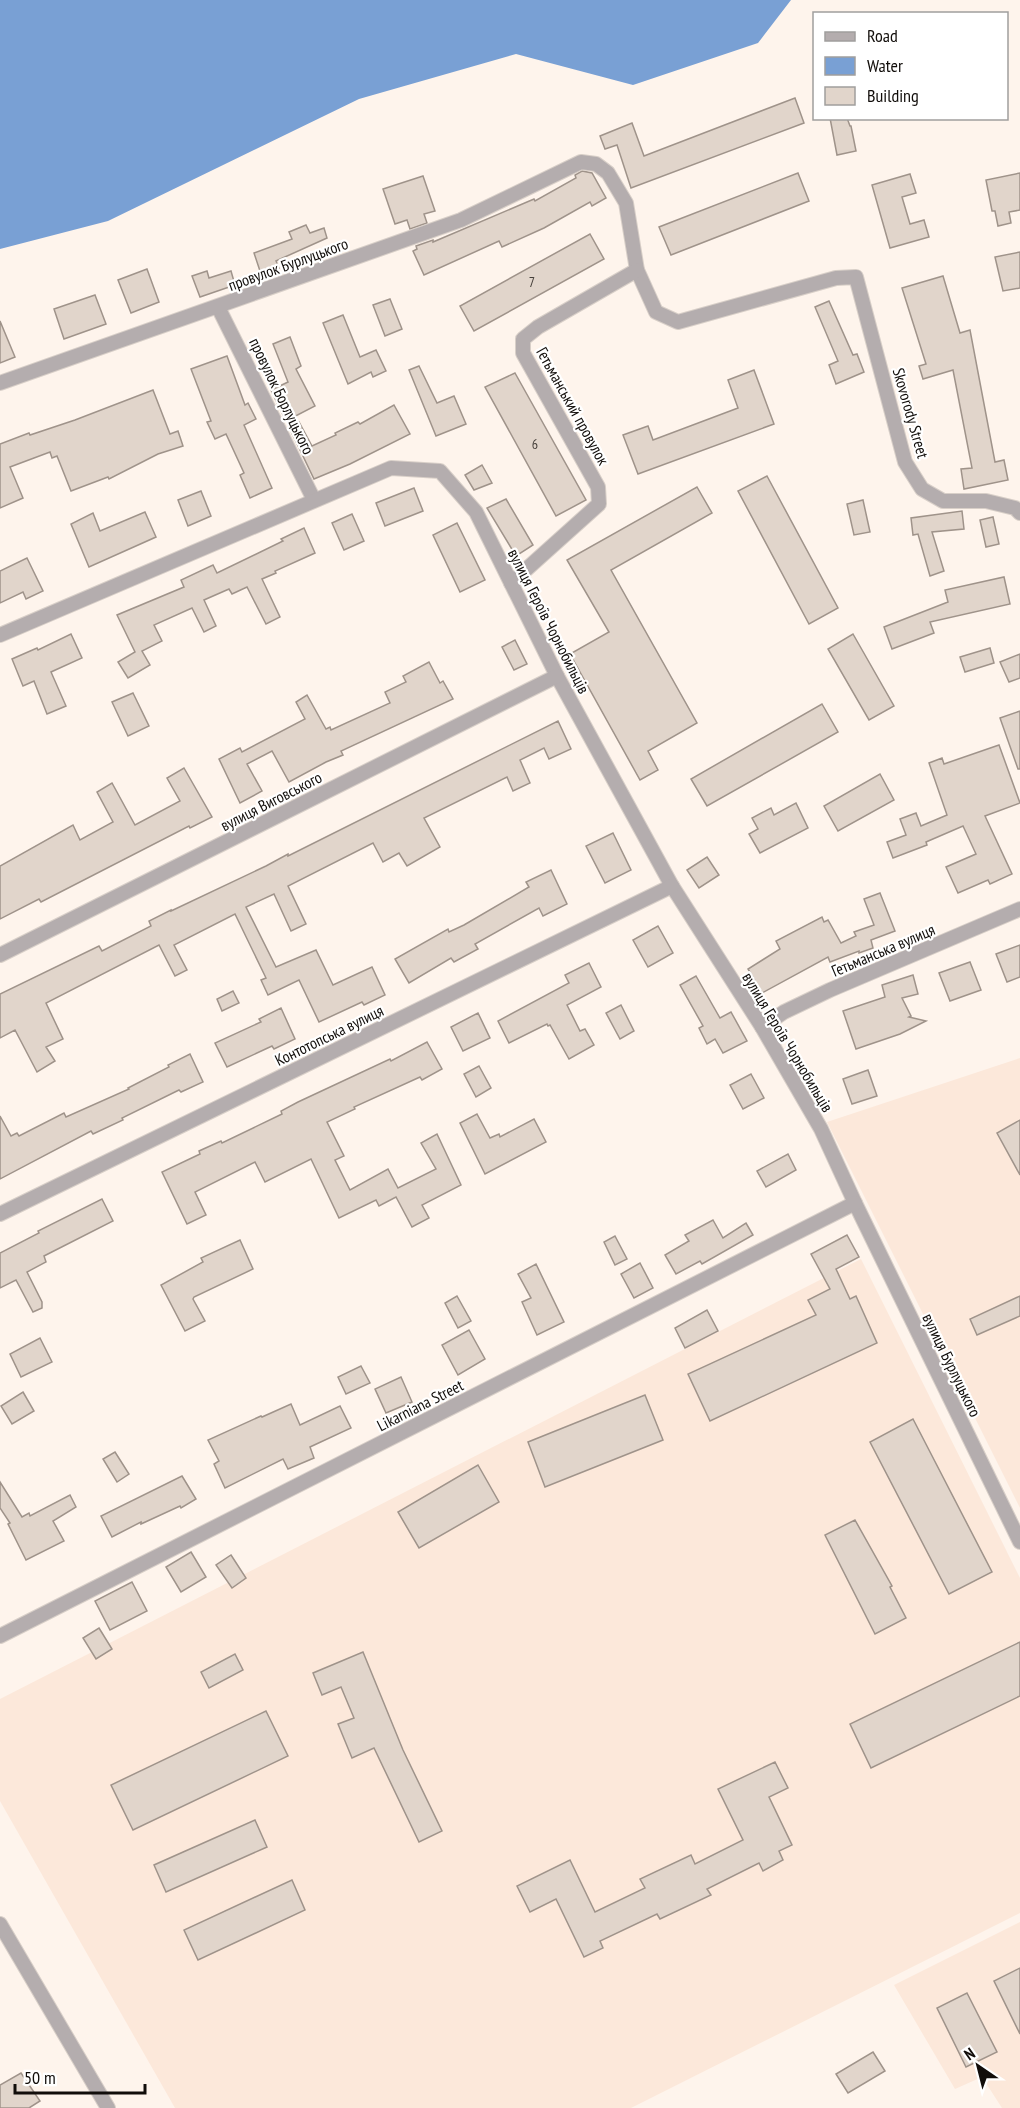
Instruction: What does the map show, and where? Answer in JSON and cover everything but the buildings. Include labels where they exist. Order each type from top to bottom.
[{"type":"street","name":"провулок Бурлуцького","points":[[0,383],[461,220],[581,162],[596,164],[608,173],[626,203],[637,270]]},
{"type":"street","name":"Skovorody Street","points":[[637,270],[656,312],[678,322],[836,278],[856,277],[905,462],[922,489],[943,501],[986,501],[1015,508],[1020,513]]},
{"type":"street","name":"Гетьманський провулок","points":[[511,583],[598,504],[598,487],[523,352],[523,339],[538,327],[637,270]]},
{"type":"street","name":"провулок Борлуцького","points":[[218,307],[314,501]]},
{"type":"street","name":"вулиця Героїв Чорнобильців","points":[[0,635],[391,468],[440,471],[476,512],[557,676],[672,886],[762,1027],[821,1129],[855,1203]]},
{"type":"street","name":"вулиця Виговського","points":[[0,955],[557,676]]},
{"type":"street","name":"Контотопська вулиця","points":[[0,1214],[672,886]]},
{"type":"street","name":"Гетьманська вулиця","points":[[762,1027],[784,1012],[831,990],[1020,909]]},
{"type":"street","name":"вулиця Бурлуцького","points":[[855,1203],[1020,1542]]},
{"type":"street","name":"Likarniana Street","points":[[0,1636],[855,1203]]},
{"type":"street","points":[[0,1924],[108,2108]]},
{"type":"shaded area","points":[[1020,1058],[1020,1508],[827,1122]]},
{"type":"shaded area","points":[[861,1259],[1020,1578],[1020,1913],[631,2108],[175,2108],[0,1801],[0,1699]]},
{"type":"shaded area","points":[[1020,1922],[1020,2108],[1002,2108],[982,2077],[955,2089],[894,1985]]},
{"type":"water","points":[[0,0],[791,0],[758,43],[633,85],[516,54],[359,99],[108,221],[0,249]]}]
